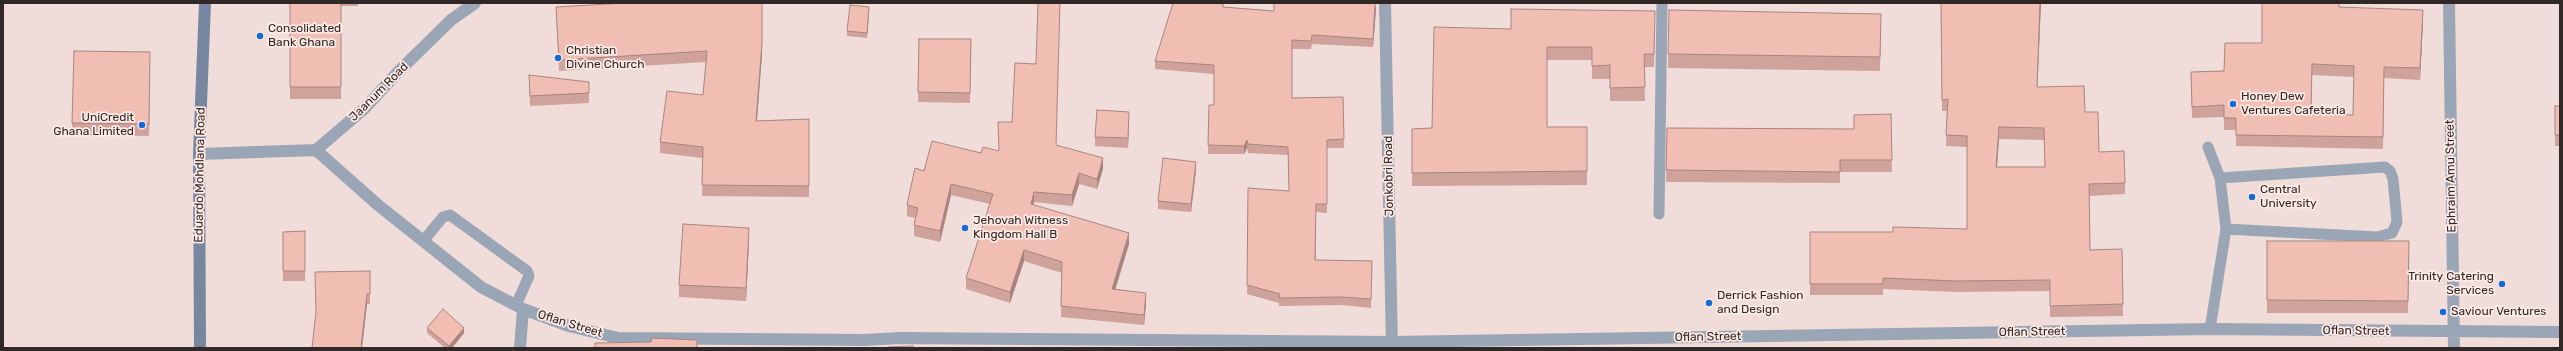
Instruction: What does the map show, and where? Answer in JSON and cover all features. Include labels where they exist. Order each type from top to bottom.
[{"type":"main road","name":"Eduardo Mohdlana Road","points":[[200,348],[199,154],[205,3]]},
{"type":"street","name":"Jaanum Road","points":[[316,150],[364,109],[398,72],[451,20],[475,3]]},
{"type":"street","name":"Jonkobri Road","points":[[1386,3],[1392,345]]},
{"type":"street","name":"Ephraim Amu Street","points":[[2449,3],[2454,348]]},
{"type":"street","points":[[199,154],[316,150]]},
{"type":"street","name":"Oflan Street","points":[[316,150],[378,205],[424,240],[481,287],[519,307],[568,326],[618,338],[864,344],[901,338],[1392,345],[2210,329],[2560,332]]},
{"type":"street","points":[[519,307],[520,348]]},
{"type":"lane","points":[[1659,214],[1662,3]]},
{"type":"lane","points":[[2208,147],[2220,178],[2226,229],[2210,329]]},
{"type":"lane","points":[[2220,178],[2384,167],[2390,171],[2393,179],[2397,222],[2392,233],[2376,237],[2226,229]]},
{"type":"lane","points":[[424,240],[443,217],[450,215],[527,271],[529,276],[519,307]]},
{"type":"building","points":[[290,3],[341,3],[341,87],[290,87]]},
{"type":"building","points":[[625,3],[762,3],[762,43],[756,121],[809,119],[809,186],[702,185],[703,147],[660,142],[667,91],[703,95],[707,51],[559,60],[556,7]]},
{"type":"building","points":[[1038,3],[1060,3],[1056,145],[1103,158],[1097,179],[1079,173],[1072,195],[1034,192],[1031,204],[1129,233],[1112,289],[1146,293],[1144,315],[1061,306],[1062,262],[1024,250],[1010,292],[966,278],[993,194],[951,184],[940,231],[914,225],[918,208],[907,205],[915,168],[924,171],[932,141],[981,153],[983,147],[999,151],[998,122],[1012,122],[1015,63],[1036,64]]},
{"type":"building","points":[[1173,3],[1215,3],[1223,4],[1223,7],[1274,11],[1274,3],[1375,3],[1373,39],[1312,35],[1311,41],[1292,40],[1292,98],[1343,97],[1344,139],[1327,140],[1327,204],[1316,204],[1315,260],[1372,261],[1371,299],[1341,297],[1279,298],[1280,294],[1247,285],[1248,188],[1289,191],[1288,147],[1248,144],[1247,140],[1244,146],[1208,145],[1209,105],[1214,105],[1214,65],[1155,61]]},
{"type":"building","points":[[1941,3],[2040,3],[2037,87],[2084,86],[2085,112],[2098,112],[2099,152],[2124,151],[2125,183],[2089,184],[2090,250],[2122,249],[2123,304],[2050,306],[2050,280],[1956,281],[1883,278],[1883,284],[1810,284],[1810,232],[1893,232],[1893,227],[1967,229],[1967,136],[1946,135],[1948,99],[1942,100]],"holes":[[[1999,127],[2044,128],[2045,167],[1996,167]]]},
{"type":"building","points":[[2262,3],[2339,3],[2339,7],[2423,10],[2420,68],[2384,67],[2383,137],[2236,135],[2236,118],[2224,118],[2224,105],[2192,107],[2191,72],[2224,71],[2225,43],[2262,43]],"holes":[[[2312,64],[2354,66],[2353,115],[2311,114]]]},
{"type":"building","points":[[850,5],[869,7],[867,33],[847,31]]},
{"type":"building","points":[[1511,9],[1655,11],[1654,54],[1644,54],[1645,87],[1610,88],[1610,65],[1592,66],[1592,47],[1547,47],[1547,127],[1587,127],[1587,171],[1412,173],[1412,129],[1432,128],[1434,27],[1511,29]]},
{"type":"building","points":[[1669,10],[1881,14],[1880,57],[1668,54]]},
{"type":"building","points":[[919,39],[971,39],[970,93],[918,92]]},
{"type":"building","points":[[74,51],[150,52],[149,124],[72,123]]},
{"type":"building","points":[[529,75],[589,82],[589,93],[530,96]]},
{"type":"building","points":[[2555,106],[2560,106],[2560,135],[2555,135]]},
{"type":"building","points":[[1097,110],[1129,112],[1128,138],[1095,137]]},
{"type":"building","points":[[1891,114],[1892,160],[1840,160],[1840,172],[1666,170],[1667,128],[1854,129],[1854,115]]},
{"type":"building","points":[[1163,158],[1196,162],[1191,204],[1158,201]]},
{"type":"building","points":[[683,224],[749,228],[746,288],[679,285]]},
{"type":"building","points":[[305,231],[305,271],[283,271],[283,232]]},
{"type":"building","points":[[2267,241],[2409,241],[2408,301],[2267,300]]},
{"type":"building","points":[[370,271],[370,294],[367,294],[361,348],[312,348],[316,312],[315,272]]},
{"type":"building","points":[[443,309],[464,328],[449,346],[427,328]]},
{"type":"building","points":[[652,338],[697,340],[697,348],[595,348],[595,343],[651,342]]},
{"type":"building","points":[[913,346],[912,348],[888,348],[888,347]]},
{"type":"place","name":"Consolidated Bank Ghana","points":[[260,36]]},
{"type":"place","name":"Christian Divine Church","points":[[558,58]]},
{"type":"place","name":"Honey Dew Ventures Cafeteria","points":[[2233,104]]},
{"type":"place","name":"UniCredit Ghana Limited","points":[[142,125]]},
{"type":"place","name":"Central University","points":[[2252,197]]},
{"type":"place","name":"Jehovah Witness Kingdom Hall B","points":[[965,228]]},
{"type":"place","name":"Trinity Catering Services","points":[[2502,284]]},
{"type":"place","name":"Derrick Fashion and Design","points":[[1709,303]]},
{"type":"place","name":"Saviour Ventures","points":[[2443,312]]}]
